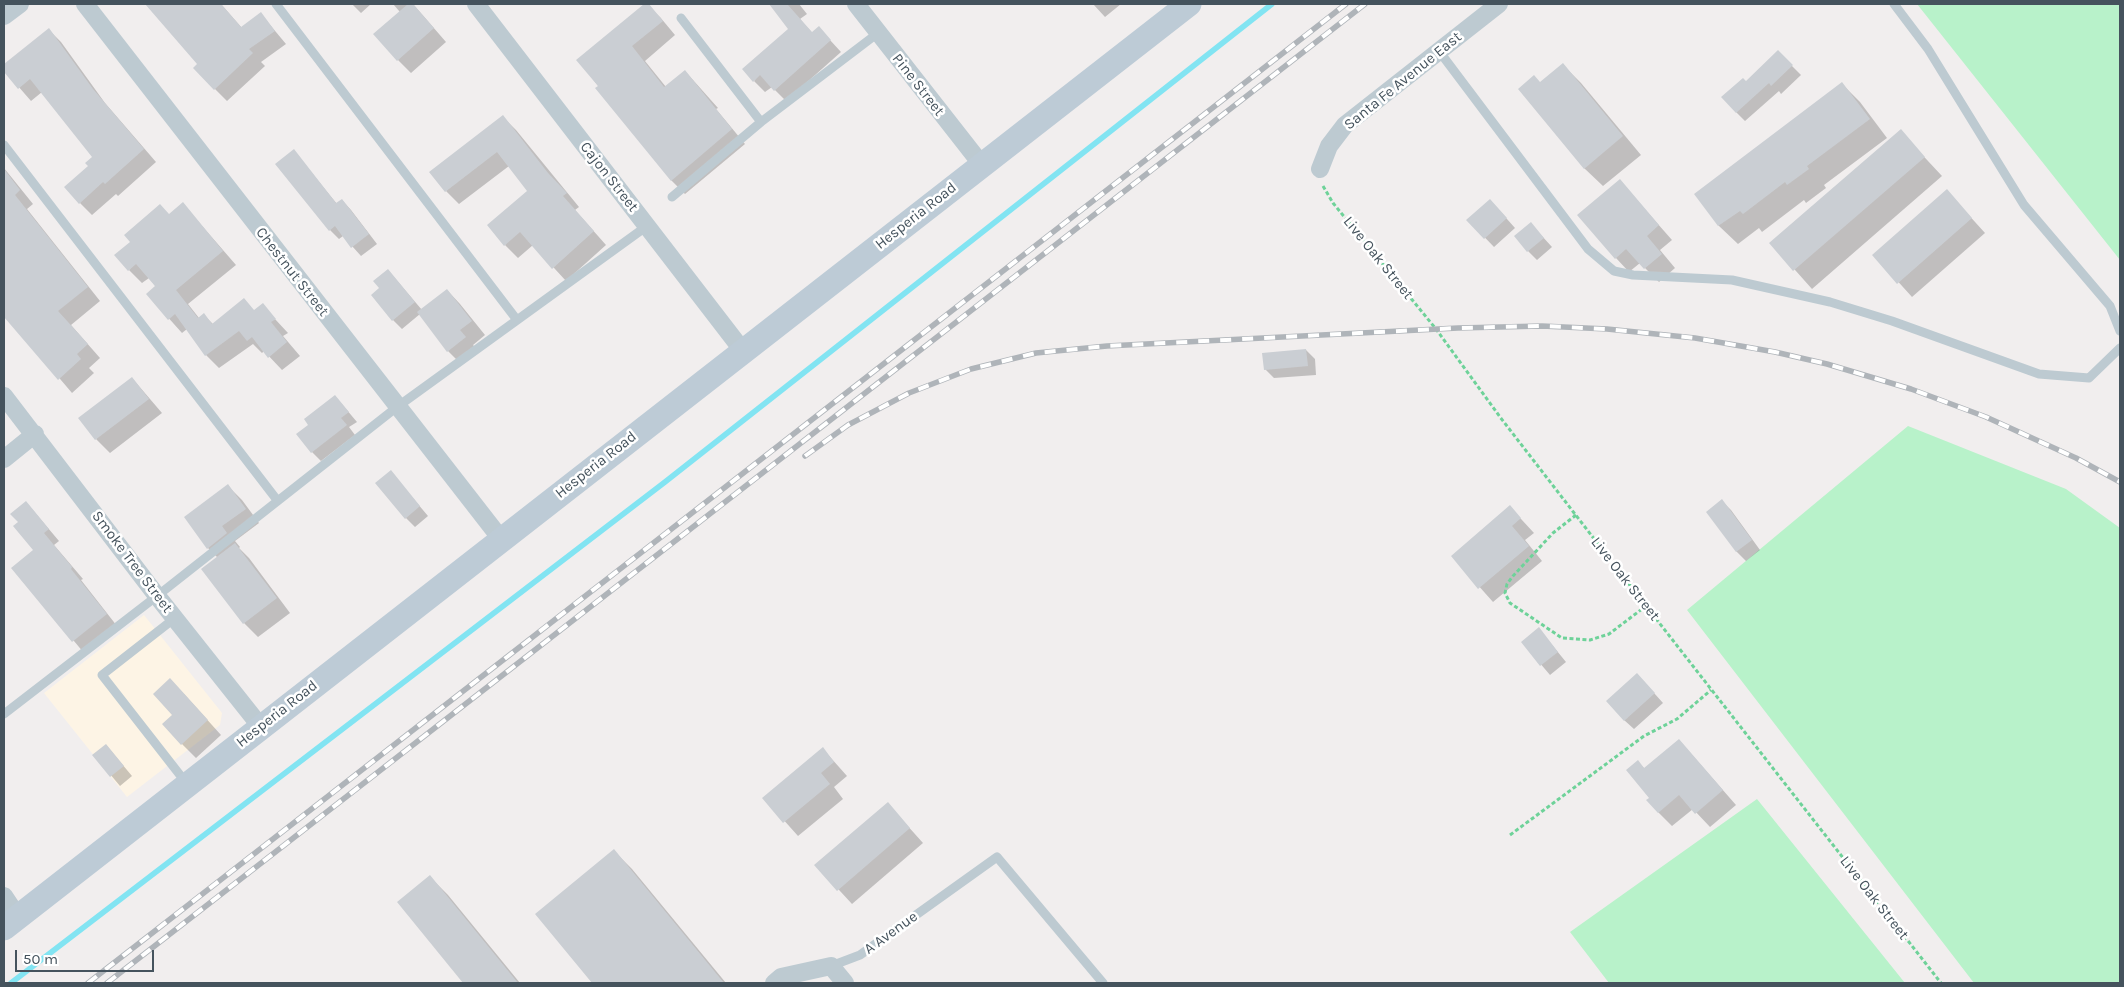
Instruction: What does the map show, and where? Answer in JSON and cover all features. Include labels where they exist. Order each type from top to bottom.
[{"type":"main road","name":"Hesperia Road","points":[[11,922],[1189,4]]},
{"type":"street","points":[[4,16],[20,4]]},
{"type":"street","name":"Chestnut Street","points":[[85,4],[501,539]]},
{"type":"street","name":"Cajon Street","points":[[476,4],[743,351]]},
{"type":"street","name":"Pine Street","points":[[856,4],[982,165]]},
{"type":"street","name":"Santa Fe Avenue East","points":[[1320,169],[1330,146],[1345,126],[1499,4]]},
{"type":"street","name":"Smoke Tree Street","points":[[4,396],[35,434],[157,596],[261,726]]},
{"type":"street","points":[[4,459],[35,434]]},
{"type":"street","points":[[4,896],[11,922]]},
{"type":"street","points":[[831,966],[845,983]]},
{"type":"street","name":"A Avenue","points":[[774,983],[781,977],[831,966]]},
{"type":"lane","points":[[276,4],[517,320]]},
{"type":"lane","points":[[1894,4],[1928,49],[2024,204],[2110,306],[2120,330]]},
{"type":"lane","points":[[681,18],[760,122]]},
{"type":"lane","points":[[672,197],[760,122],[878,33]]},
{"type":"lane","points":[[1439,51],[1588,249],[1614,270],[1633,275],[1732,280],[1830,302],[1892,321],[2039,374],[2089,378],[2120,348]]},
{"type":"lane","points":[[4,145],[277,500]]},
{"type":"lane","points":[[4,714],[157,596],[397,406],[647,226]]},
{"type":"lane","points":[[175,618],[102,675],[188,784]]},
{"type":"lane","name":"A Avenue","points":[[831,966],[860,956],[997,857],[1103,983]]},
{"type":"path","name":"Live Oak Street","points":[[1320,169],[1323,184],[1333,203],[1436,329],[1500,417],[1941,983]]},
{"type":"path","points":[[1576,515],[1553,533],[1507,584],[1505,593],[1510,603],[1562,638],[1590,640],[1609,634],[1646,606]]},
{"type":"path","points":[[1510,835],[1644,736],[1677,719],[1711,690]]},
{"type":"shaded area","points":[[144,615],[222,713],[220,725],[127,797],[44,693]]},
{"type":"green space","points":[[1917,4],[2120,4],[2120,260]]},
{"type":"green space","points":[[1908,426],[2066,489],[2120,528],[2120,983],[1974,983],[1687,610]]},
{"type":"green space","points":[[1757,799],[1905,983],[1609,983],[1570,932]]},
{"type":"building","points":[[145,4],[221,4],[241,27],[261,12],[275,31],[249,49],[253,53],[214,90],[193,68],[197,64]]},
{"type":"building","points":[[408,4],[413,4],[434,28],[397,61],[373,34]]},
{"type":"building","points":[[644,4],[649,4],[663,21],[632,46],[664,87],[685,70],[732,129],[671,181],[595,88],[598,86],[576,60]]},
{"type":"building","points":[[769,4],[787,4],[812,32],[819,26],[831,40],[774,91],[760,75],[753,82],[742,69],[788,29]]},
{"type":"building","points":[[49,28],[93,89],[144,149],[105,184],[103,182],[79,204],[64,187],[88,166],[85,163],[92,157],[30,79],[18,89],[4,72],[4,64]]},
{"type":"building","points":[[1778,50],[1793,65],[1771,86],[1769,83],[1736,113],[1721,97],[1743,78],[1746,81]]},
{"type":"building","points":[[1563,63],[1623,136],[1584,169],[1518,89],[1534,75],[1540,82]]},
{"type":"building","points":[[1842,82],[1870,119],[1807,166],[1809,169],[1787,185],[1785,182],[1743,214],[1740,211],[1718,226],[1694,194]]},
{"type":"building","points":[[503,115],[548,173],[567,193],[563,196],[594,231],[552,269],[520,232],[504,246],[487,225],[527,191],[497,152],[445,192],[429,172]]},
{"type":"building","points":[[1901,129],[1925,157],[1793,271],[1769,243]]},
{"type":"building","points":[[294,149],[336,203],[342,199],[369,234],[351,248],[335,226],[329,231],[275,164]]},
{"type":"building","points":[[4,169],[20,190],[15,195],[88,287],[58,311],[88,344],[77,354],[81,359],[58,380],[4,317]]},
{"type":"building","points":[[1620,179],[1659,225],[1647,236],[1662,254],[1644,269],[1626,249],[1615,259],[1577,215]]},
{"type":"building","points":[[1947,189],[1972,218],[1897,284],[1872,255]]},
{"type":"building","points":[[1490,199],[1507,218],[1484,239],[1466,220]]},
{"type":"building","points":[[183,202],[223,251],[176,290],[198,318],[204,313],[212,324],[244,298],[254,310],[263,303],[276,319],[271,322],[287,342],[268,358],[252,337],[247,341],[239,331],[205,356],[175,314],[168,320],[146,294],[155,286],[136,264],[128,271],[114,255],[130,242],[124,235],[160,204],[169,214]]},
{"type":"building","points":[[1531,222],[1544,238],[1527,252],[1514,236]]},
{"type":"building","points":[[388,269],[415,302],[392,321],[371,295],[379,288],[373,281]]},
{"type":"building","points":[[447,289],[472,321],[460,330],[466,337],[447,352],[417,312]]},
{"type":"building","points":[[1306,349],[1308,366],[1264,370],[1262,353]]},
{"type":"building","points":[[132,377],[149,399],[95,440],[78,418]]},
{"type":"building","points":[[335,395],[349,412],[341,418],[347,425],[311,453],[296,434],[308,425],[304,419]]},
{"type":"building","points":[[391,470],[420,506],[405,519],[375,483]]},
{"type":"building","points":[[228,484],[246,509],[222,526],[227,533],[207,549],[184,517]]},
{"type":"building","points":[[1722,499],[1752,540],[1736,552],[1706,512]]},
{"type":"building","points":[[26,501],[49,529],[44,533],[107,614],[72,642],[11,568],[33,550],[13,526],[18,522],[10,514]]},
{"type":"building","points":[[1510,505],[1521,518],[1512,526],[1529,546],[1478,589],[1451,556]]},
{"type":"building","points":[[235,543],[277,598],[243,624],[201,569]]},
{"type":"building","points":[[1539,627],[1558,652],[1540,666],[1521,642]]},
{"type":"building","points":[[1637,673],[1655,693],[1624,721],[1606,701]]},
{"type":"building","points":[[170,678],[208,720],[181,745],[162,724],[172,715],[153,694]]},
{"type":"building","points":[[1679,739],[1723,790],[1695,814],[1679,795],[1658,813],[1646,800],[1649,798],[1626,770],[1638,760],[1644,768]]},
{"type":"building","points":[[106,744],[124,766],[110,777],[92,755]]},
{"type":"building","points":[[823,747],[834,762],[821,773],[830,784],[783,823],[762,798]]},
{"type":"building","points":[[888,802],[910,828],[837,891],[814,865]]},
{"type":"building","points":[[614,849],[724,983],[592,983],[535,914]]},
{"type":"building","points":[[430,875],[518,983],[463,983],[397,902]]},
{"type":"waterway","points":[[11,983],[665,482],[1272,4]]},
{"type":"railway","points":[[88,983],[1346,4]]},
{"type":"railway","points":[[107,983],[1365,4]]},
{"type":"railway","points":[[805,456],[848,425],[909,393],[971,369],[1036,353],[1107,346],[1458,328],[1542,326],[1607,329],[1695,338],[1775,352],[1827,364],[1911,389],[1986,417],[2076,458],[2120,482]]}]
